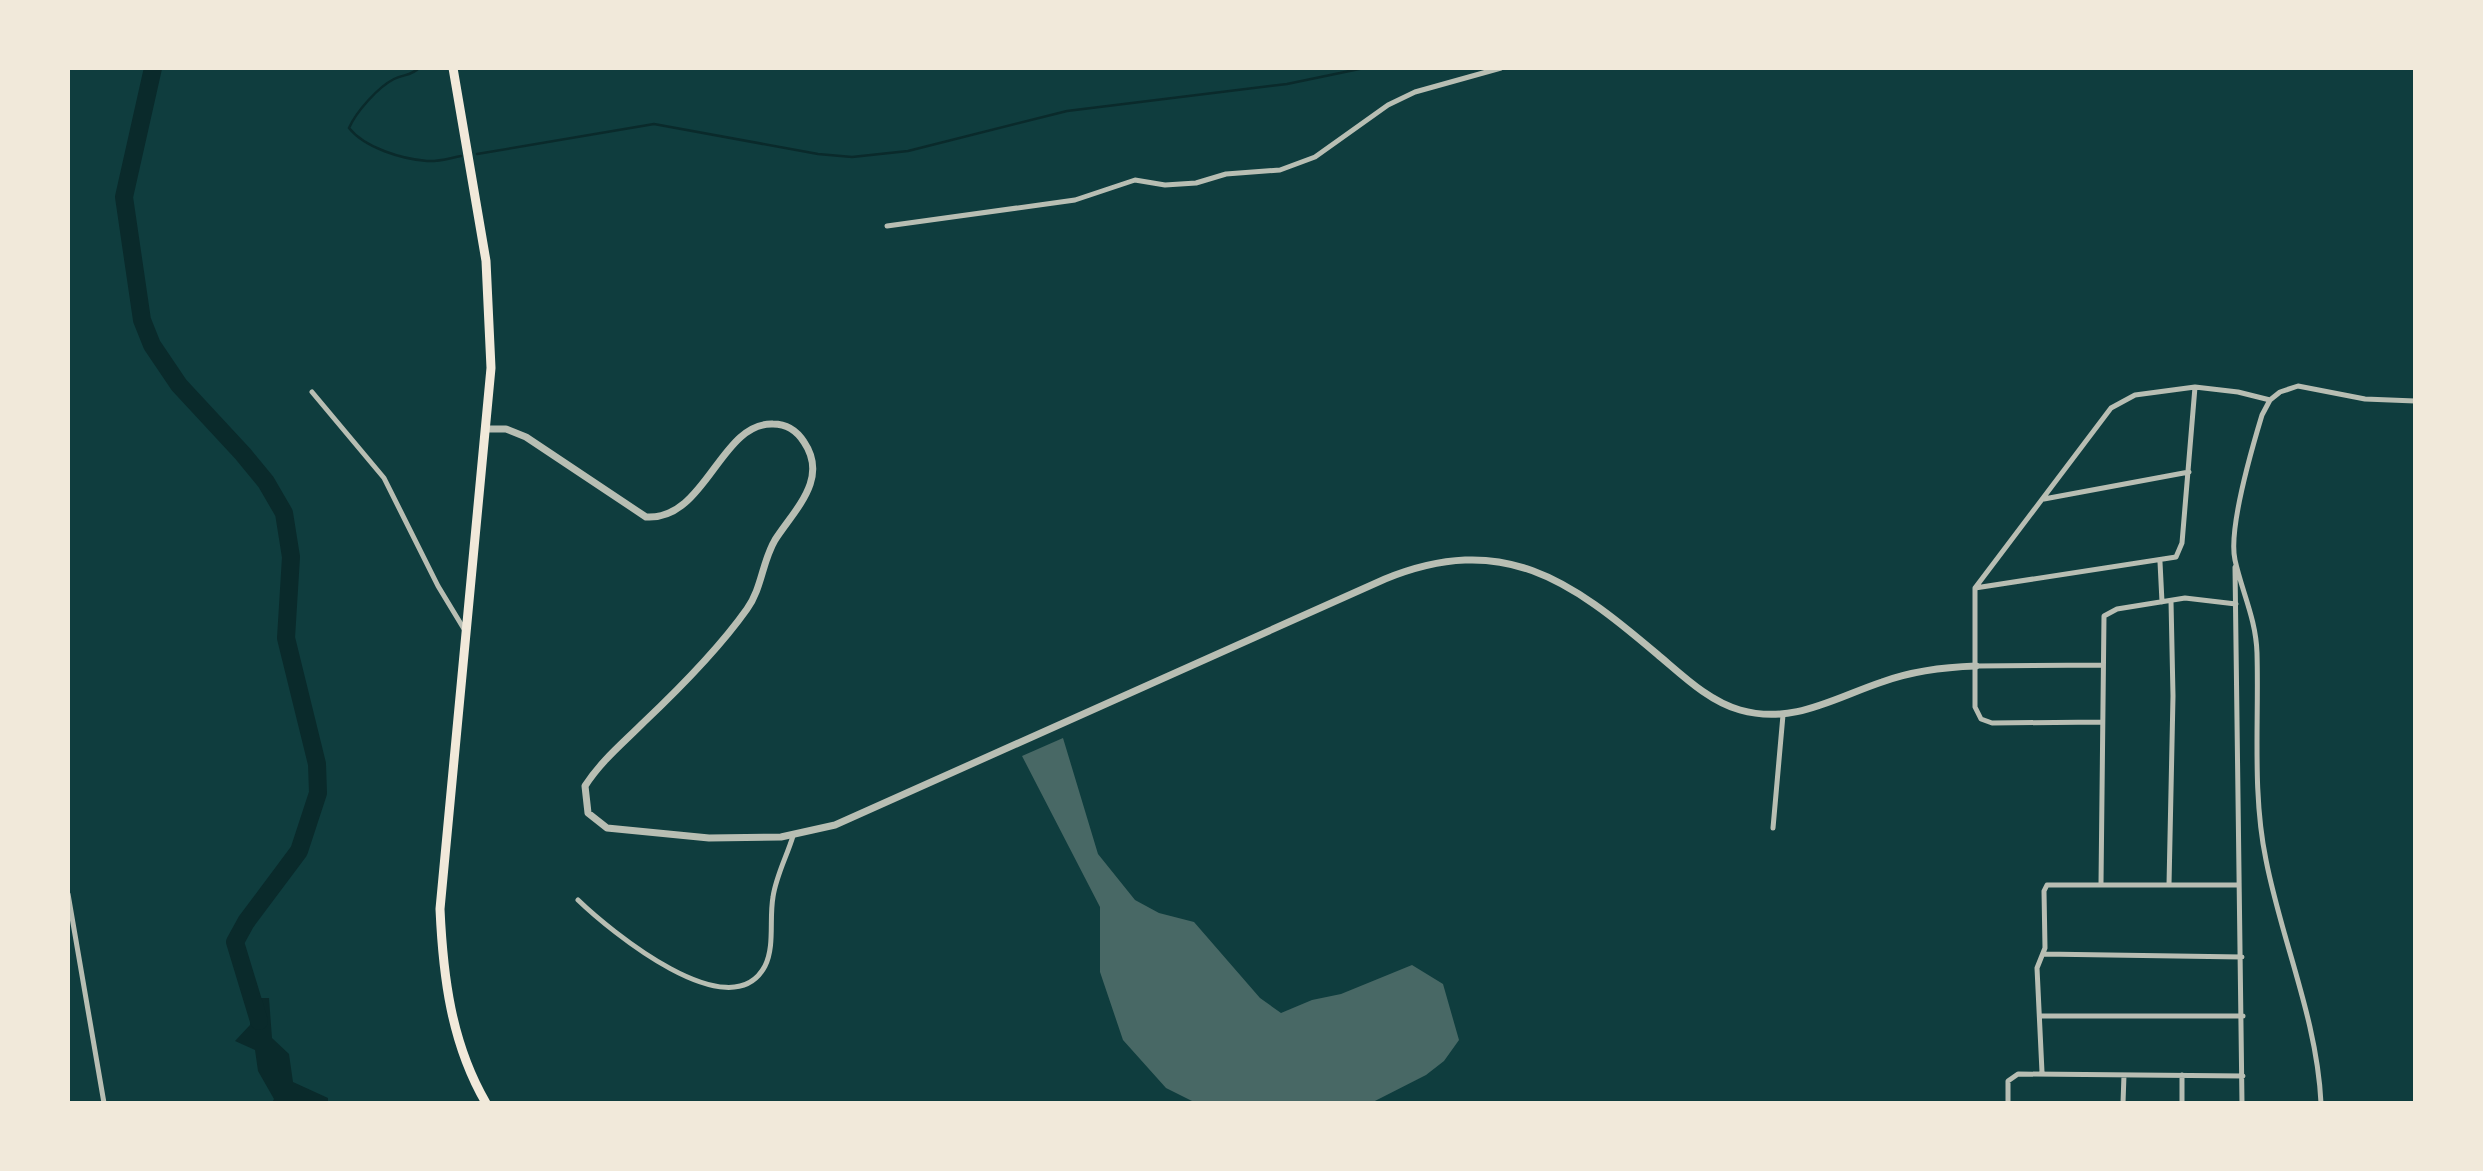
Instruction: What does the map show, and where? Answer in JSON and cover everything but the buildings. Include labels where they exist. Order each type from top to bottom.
[{"type":"main road","points":[[453,68],[479,208],[491,301],[488,429],[464,629],[444,850],[441,940],[452,1018],[463,1056],[486,1103]]},
{"type":"street","points":[[887,226],[1074,200],[1135,180],[1178,184],[1226,174],[1264,174],[1280,170],[1315,157],[1388,105],[1415,92],[1501,68]]},
{"type":"street","points":[[2101,722],[1985,722],[1975,707],[1975,588],[2111,408],[2123,399],[2144,392],[2195,387],[2238,392],[2270,400],[2298,386],[2365,399],[2415,401]]},
{"type":"street","points":[[1975,588],[2169,561],[2180,551],[2195,387]]},
{"type":"street","points":[[312,392],[384,478],[438,586],[464,629]]},
{"type":"street","points":[[2242,1103],[2242,957],[2238,885],[2239,688],[2235,560],[2237,521],[2255,436],[2270,400]]},
{"type":"street","points":[[488,429],[506,429],[526,437],[633,511],[654,518],[665,517],[679,509],[747,431],[773,424],[790,428],[801,436],[810,451],[814,474],[810,488],[774,543],[756,595],[698,667],[593,773],[584,793],[588,813],[597,823],[607,828],[731,838],[793,836],[848,819],[1385,579],[1407,570],[1449,562],[1499,561],[1534,569],[1562,582],[1717,699],[1739,710],[1783,715],[1816,709],[1884,681],[1913,673],[1976,666],[2103,665]]},
{"type":"street","points":[[2043,499],[2189,472]]},
{"type":"street","points":[[2235,560],[2250,601],[2257,638],[2257,745],[2265,857],[2312,1028],[2321,1103]]},
{"type":"street","points":[[2160,562],[2162,602]]},
{"type":"street","points":[[2101,884],[2101,722],[2104,621],[2107,612],[2195,598],[2235,604]]},
{"type":"street","points":[[2169,885],[2171,601]]},
{"type":"street","points":[[1773,828],[1783,715]]},
{"type":"street","points":[[578,900],[606,928],[686,976],[721,988],[747,984],[761,973],[769,957],[773,894],[793,836]]},
{"type":"street","points":[[2042,1072],[2037,968],[2043,954],[2043,891],[2047,885],[2238,885]]},
{"type":"street","points":[[68,894],[104,1103]]},
{"type":"street","points":[[2043,954],[2242,957]]},
{"type":"street","points":[[2041,1016],[2243,1016]]},
{"type":"street","points":[[2008,1103],[2010,1077],[2042,1072],[2243,1076]]},
{"type":"street","points":[[2123,1103],[2124,1075]]},
{"type":"street","points":[[2182,1075],[2182,1103]]},
{"type":"water","points":[[253,998],[269,998],[272,1038],[289,1054],[293,1082],[328,1098],[328,1103],[272,1103],[274,1099],[258,1071],[255,1050],[235,1041],[250,1025]]},
{"type":"waterway","points":[[153,68],[124,197],[142,320],[152,345],[179,385],[266,482],[284,513],[291,557],[286,638],[317,764],[318,793],[299,851],[246,922],[235,942],[259,1021]]},
{"type":"waterway","points":[[419,68],[381,88],[362,108],[349,128],[374,147],[407,158],[431,161],[461,156]]},
{"type":"waterway","points":[[477,154],[654,124],[818,154],[852,157],[908,151],[1067,111],[1287,84],[1364,68]]}]
